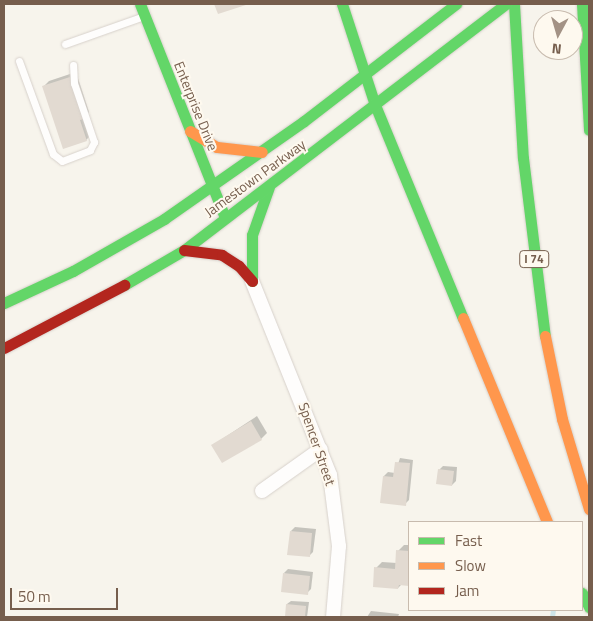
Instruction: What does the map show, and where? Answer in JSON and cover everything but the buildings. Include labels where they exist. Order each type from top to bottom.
[{"type":"main road","name":"Enterprise Drive","points":[[140,4],[225,218]]},
{"type":"main road","points":[[342,4],[375,105],[547,521]]},
{"type":"main road","name":"Jamestown Parkway","points":[[4,303],[115,248],[212,186],[262,152],[456,4]]},
{"type":"main road","name":"Jamestown Parkway","points":[[4,348],[91,305],[184,250],[269,187],[506,4]]},
{"type":"main road","name":"I 74","points":[[514,4],[523,158],[541,316],[562,419],[589,509]]},
{"type":"main road","points":[[582,4],[589,130]]},
{"type":"main road","points":[[190,131],[217,147],[262,152]]},
{"type":"main road","points":[[252,281],[252,235],[269,187]]},
{"type":"main road","points":[[184,250],[222,255],[239,266],[252,281]]},
{"type":"main road","points":[[583,595],[589,607]]},
{"type":"street","name":"Spencer Street","points":[[252,281],[322,449],[336,500],[338,524],[333,617]]},
{"type":"street","points":[[262,491],[322,449]]},
{"type":"lane","points":[[65,44],[145,16]]},
{"type":"lane","points":[[19,61],[52,154],[62,161],[90,150],[94,142],[74,83],[73,65]]},
{"type":"waterway","points":[[552,617],[553,611]]},
{"type":"traffic: fast","points":[[140,4],[225,218]]},
{"type":"traffic: fast","points":[[342,4],[375,105],[463,318]]},
{"type":"traffic: fast","points":[[4,303],[73,271],[164,219],[304,121],[456,4]]},
{"type":"traffic: fast","points":[[124,285],[184,250],[506,4]]},
{"type":"traffic: fast","points":[[514,4],[523,158],[545,336]]},
{"type":"traffic: fast","points":[[582,4],[589,130]]},
{"type":"traffic: fast","points":[[252,281],[252,235],[269,187]]},
{"type":"traffic: fast","points":[[583,595],[589,607]]},
{"type":"traffic: slow","points":[[190,131],[217,147],[262,152]]},
{"type":"traffic: slow","points":[[463,318],[547,521]]},
{"type":"traffic: slow","points":[[545,336],[562,419],[589,509]]},
{"type":"traffic: jam","points":[[184,250],[222,255],[239,266],[252,281]]},
{"type":"traffic: jam","points":[[4,348],[124,285]]}]
